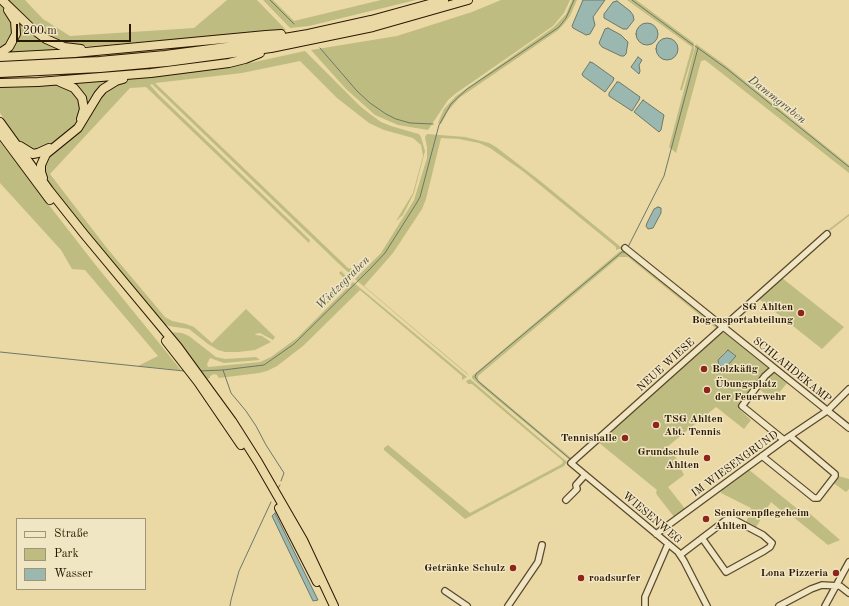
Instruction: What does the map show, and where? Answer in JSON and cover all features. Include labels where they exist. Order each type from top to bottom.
[{"type":"highway","points":[[0,66],[99,61],[166,55],[249,44],[308,34],[371,20],[444,0]]},
{"type":"highway","points":[[0,73],[100,68],[167,62],[271,48],[373,27],[468,0]]},
{"type":"highway","points":[[1,1],[38,33],[54,43],[74,48],[106,50]]},
{"type":"highway","points":[[0,53],[12,44],[16,34],[13,16],[1,1]]},
{"type":"highway","points":[[0,56],[75,53],[266,35],[308,34]]},
{"type":"highway","points":[[0,83],[134,75],[202,67],[245,59],[271,48]]},
{"type":"highway","points":[[49,190],[41,172],[41,165],[46,154],[78,128],[98,94],[103,89],[116,81],[134,75]]},
{"type":"highway","points":[[13,141],[32,154],[38,153],[49,148],[70,132],[79,122],[84,109],[82,98],[74,88],[55,80]]},
{"type":"highway","points":[[0,122],[49,190],[232,421],[277,493],[303,540],[334,606]]},
{"type":"highway","points":[[0,133],[79,237],[189,366]]},
{"type":"highway","points":[[0,139],[12,150]]},
{"type":"highway","points":[[201,381],[275,501],[329,606]]},
{"type":"street","name":"NEUE WIESE","points":[[571,463],[827,234]]},
{"type":"street","name":"SCHLAHDEKAMP","points":[[625,248],[849,428]]},
{"type":"street","points":[[774,368],[765,376],[742,406],[784,440]]},
{"type":"street","name":"IM WIESENGRUND","points":[[656,534],[784,440],[827,411],[849,389]]},
{"type":"street","points":[[762,456],[814,498],[818,498],[835,474],[790,436]]},
{"type":"street","name":"WIESENWEG","points":[[571,463],[680,555],[707,606]]},
{"type":"street","points":[[566,500],[577,489],[576,485],[585,475]]},
{"type":"street","points":[[680,555],[702,538],[726,520],[731,518],[763,534],[772,543],[770,547],[764,551],[726,572],[702,538]]},
{"type":"street","points":[[644,606],[645,597],[668,544]]},
{"type":"street","points":[[508,606],[538,562],[542,545]]},
{"type":"street","points":[[825,606],[849,562]]},
{"type":"street","points":[[779,606],[811,589],[822,585],[836,586],[849,593]]},
{"type":"street","points":[[445,591],[467,606]]},
{"type":"green space","points":[[7,0],[25,0],[43,19],[70,36],[194,28],[227,0],[257,0],[286,30],[92,46],[74,46],[62,43],[43,34]]},
{"type":"green space","points":[[263,0],[273,0],[294,21],[381,0],[416,0],[309,26],[290,28]]},
{"type":"green space","points":[[501,0],[570,0],[564,13],[553,26],[448,100],[428,130],[398,125],[375,115],[346,89],[311,50],[397,36],[472,12]]},
{"type":"green space","points":[[572,0],[577,0],[570,16],[557,31],[459,98],[448,111],[441,124],[438,123],[444,109],[456,96],[554,27],[566,14]]},
{"type":"green space","points":[[627,0],[636,0],[694,43],[694,50],[682,90],[680,90],[692,47]]},
{"type":"green space","points":[[0,4],[11,16],[14,34],[0,52]]},
{"type":"green space","points":[[17,21],[69,50],[39,54],[5,53]]},
{"type":"green space","points":[[696,44],[725,65],[849,165],[849,173],[705,60],[701,61],[676,153],[669,147]]},
{"type":"green space","points":[[305,51],[360,106],[370,114],[381,122],[419,134],[421,137],[425,151],[414,193],[403,215],[396,221],[413,193],[423,156],[421,145],[413,138],[384,130],[369,123],[337,98],[300,61],[242,73],[155,83],[348,268],[357,270],[360,267],[361,269],[356,274],[352,275],[338,263],[152,84],[150,85],[159,95],[310,240],[309,243],[146,87],[130,88],[50,174],[106,247],[165,317],[172,321],[194,327],[212,343],[246,309],[275,337],[273,340],[260,333],[255,334],[262,336],[271,342],[255,350],[225,352],[208,344],[189,329],[169,326],[162,323],[93,241],[48,181],[44,161],[105,90],[126,79],[241,65]]},
{"type":"green space","points":[[118,78],[85,111],[67,82]]},
{"type":"green space","points":[[53,84],[70,87],[82,105],[78,121],[75,126],[53,144],[37,152],[21,143],[0,113],[0,86]]},
{"type":"green space","points":[[427,134],[465,137],[489,143],[496,147],[622,248],[616,250],[616,247],[524,172],[490,148],[479,143],[459,139],[441,138],[426,199],[422,209],[393,253],[364,286],[468,375],[355,279],[381,253],[414,200],[427,158],[425,137]]},
{"type":"green space","points":[[0,142],[94,263],[181,370],[138,366],[158,356],[85,270],[72,269],[61,250],[0,183]]},
{"type":"green space","points":[[849,214],[849,216],[827,233],[725,323],[721,323],[640,258],[639,255],[721,321],[726,321],[828,230]]},
{"type":"green space","points":[[623,250],[626,251],[719,326],[719,328],[667,374],[717,329],[628,257],[619,257],[478,376],[478,380],[570,457],[573,457],[570,460],[476,382],[472,376]]},
{"type":"green space","points":[[341,271],[348,278],[346,284],[325,306],[319,310],[336,293],[345,279],[339,273]]},
{"type":"green space","name":"SG Ahlten Bogensportabteilung","points":[[782,278],[844,327],[822,349],[759,299],[730,324],[730,328],[794,379],[792,380],[727,326],[759,296],[761,297]]},
{"type":"green space","points":[[353,282],[467,377],[462,380],[462,376],[360,290],[303,346],[277,366],[259,373],[219,378],[214,374],[207,379],[170,332],[182,333],[189,336],[216,357],[225,359],[256,357],[260,360],[224,363],[210,358],[207,364],[208,367],[260,362],[271,357],[297,338]]},
{"type":"green space","points":[[721,333],[725,333],[770,369],[738,408],[751,420],[744,429],[716,407],[667,447],[673,452],[684,475],[668,487],[686,510],[675,518],[657,495],[657,490],[598,442]],"holes":[[[730,351],[736,356],[718,362],[725,352]]]},
{"type":"green space","points":[[773,371],[787,383],[773,400],[758,388]]},
{"type":"green space","points":[[470,379],[567,462],[564,466],[465,519],[384,450],[384,448],[388,445],[470,513],[562,464],[563,461],[472,384],[468,384],[466,381]]},
{"type":"green space","points":[[748,469],[805,515],[808,512],[840,540],[828,545],[786,511],[784,513],[771,502],[755,529],[746,523],[751,508],[721,493],[722,488]]},
{"type":"green space","points":[[838,476],[849,479],[849,489],[846,492],[832,482]]},
{"type":"water","points":[[583,0],[605,0],[593,17],[595,25],[590,34],[586,35],[572,26]]},
{"type":"water","points":[[617,1],[633,15],[634,20],[627,29],[623,29],[604,18],[604,14],[613,2]]},
{"type":"water","points":[[647,23],[651,24],[657,30],[657,38],[651,44],[647,45],[643,44],[637,38],[636,34],[637,30],[643,24]]},
{"type":"water","points":[[608,28],[621,35],[628,42],[626,54],[624,56],[602,47],[599,43],[605,29]]},
{"type":"water","points":[[667,38],[671,39],[677,45],[677,53],[671,59],[667,60],[663,59],[657,53],[656,49],[657,45],[663,39]]},
{"type":"water","points":[[638,57],[642,60],[639,65],[639,74],[631,67]]},
{"type":"water","points":[[590,62],[614,78],[605,92],[582,74]]},
{"type":"water","points":[[617,82],[640,97],[632,111],[609,96],[609,93]]},
{"type":"water","points":[[643,100],[664,115],[661,130],[659,132],[634,112]]},
{"type":"water","points":[[658,207],[661,208],[661,213],[653,228],[648,229],[646,226],[647,223],[654,209]]},
{"type":"water","points":[[728,350],[736,356],[727,366],[723,367],[719,365],[718,360]]},
{"type":"water","points":[[275,513],[318,600],[313,601],[272,516]]},
{"type":"waterway","points":[[270,0],[294,24]]},
{"type":"waterway","name":"Wietzegraben","points":[[200,371],[264,365],[294,344],[370,269],[385,253],[420,197],[439,125],[451,104],[467,89],[559,27],[566,18],[574,0]]},
{"type":"waterway","name":"Dammgraben","points":[[632,0],[693,45]]},
{"type":"waterway","name":"Dammgraben","points":[[695,46],[727,69],[849,167]]},
{"type":"waterway","points":[[320,48],[357,91],[370,103],[386,114],[410,123],[433,124]]},
{"type":"waterway","points":[[628,247],[664,176],[698,48]]},
{"type":"waterway","points":[[570,459],[475,377],[476,374],[508,347],[622,252],[625,252]]},
{"type":"waterway","name":"Wietzegraben","points":[[0,352],[184,371]]},
{"type":"waterway","points":[[223,370],[231,393],[256,426],[284,473],[281,481]]},
{"type":"waterway","points":[[230,606],[239,571],[271,502]]},
{"type":"place","name":"SG Ahlten Bogensportabteilung","points":[[801,313]]},
{"type":"place","name":"Bolzkäfig","points":[[704,369]]},
{"type":"place","name":"Übungsplatz der Feuerwehr","points":[[707,390]]},
{"type":"place","name":"TSG Ahlten Abt. Tennis","points":[[656,425]]},
{"type":"place","name":"Tennishalle","points":[[625,438]]},
{"type":"place","name":"Grundschule Ahlten","points":[[707,458]]},
{"type":"place","name":"Seniorenpflegeheim Ahlten","points":[[706,519]]},
{"type":"place","name":"Getränke Schulz","points":[[513,568]]},
{"type":"place","name":"Lona Pizzeria","points":[[836,573]]},
{"type":"place","name":"roadsurfer","points":[[581,578]]}]
